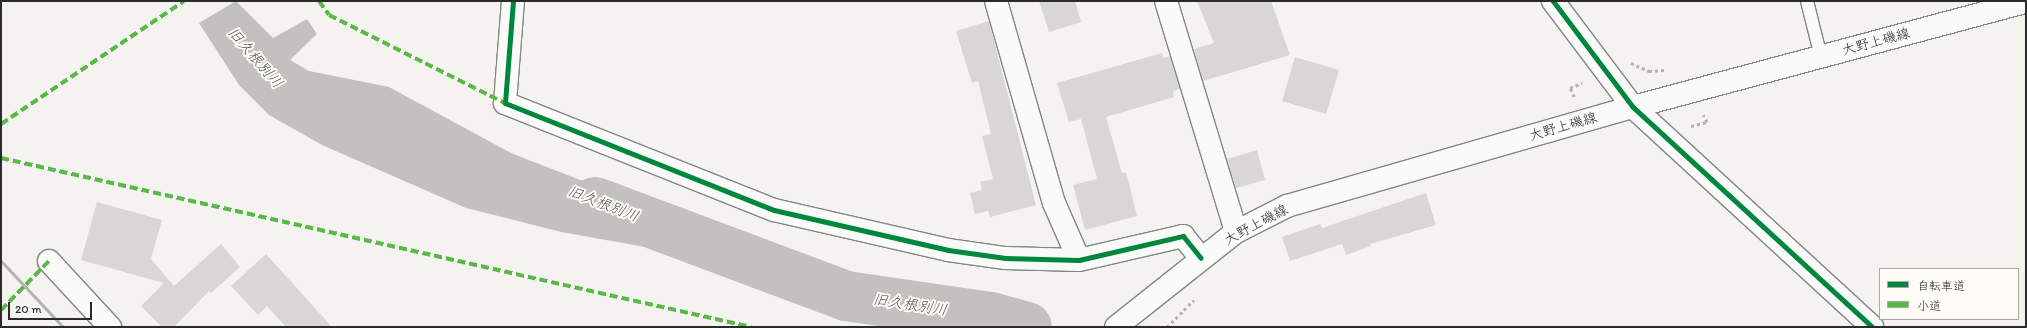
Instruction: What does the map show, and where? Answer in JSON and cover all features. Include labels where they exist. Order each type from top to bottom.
[{"type":"street","points":[[513,1],[504,103],[774,210],[948,250],[1005,258],[1079,260],[1183,236],[1201,258]]},
{"type":"street","points":[[996,1],[1054,203],[1079,260]]},
{"type":"street","points":[[1166,1],[1236,232]]},
{"type":"street","points":[[1553,1],[1633,108],[1872,327]]},
{"type":"street","name":"大野上磯線","points":[[1123,321],[1201,258],[1236,232],[1287,206],[1633,108],[2026,2]]},
{"type":"street","points":[[49,261],[110,327]]},
{"type":"lane","points":[[1807,1],[1822,57]]},
{"type":"path","points":[[1662,133],[1707,122],[1689,93]]},
{"type":"path","points":[[1167,327],[1198,296]]},
{"type":"water","points":[[236,1],[273,38],[307,19],[317,34],[290,60],[309,71],[389,87],[511,153],[665,213],[651,248],[561,232],[466,208],[322,145],[269,115],[239,85],[199,23]]},
{"type":"building","points":[[1039,1],[1075,1],[1081,22],[1049,32]]},
{"type":"building","points":[[1197,1],[1271,1],[1290,55],[1203,81],[1194,49],[1214,43]]},
{"type":"building","points":[[989,21],[1036,205],[990,217],[988,211],[975,214],[970,193],[982,190],[980,182],[993,179],[982,136],[991,134],[978,81],[972,83],[956,31]]},
{"type":"building","points":[[1162,53],[1163,58],[1170,56],[1180,89],[1173,91],[1174,97],[1106,117],[1122,173],[1126,172],[1137,216],[1085,230],[1073,185],[1097,179],[1081,119],[1069,122],[1057,83]]},
{"type":"building","points":[[1295,57],[1339,70],[1326,114],[1282,101]]},
{"type":"building","points":[[1257,150],[1265,180],[1236,188],[1227,159]]},
{"type":"building","points":[[1426,193],[1436,225],[1370,244],[1371,246],[1346,255],[1342,244],[1290,261],[1282,237],[1320,224],[1322,228]]},
{"type":"building","points":[[97,202],[162,220],[151,259],[174,286],[221,244],[240,267],[211,293],[209,291],[174,327],[162,327],[141,306],[164,283],[81,260]]},
{"type":"building","points":[[266,254],[332,327],[286,327],[267,306],[258,315],[231,286]]},
{"type":"waterway","name":"旧久根別川","points":[[595,202],[846,296],[990,317],[1027,327]]},
{"type":"railway","points":[[1,261],[63,327]]},
{"type":"marked path","points":[[1,124],[184,1]]},
{"type":"marked path","points":[[319,1],[329,15],[505,103]]},
{"type":"marked path","points":[[1,158],[751,327]]},
{"type":"marked path","points":[[1,310],[49,261]]},
{"type":"cycle path","points":[[513,1],[505,103],[774,210],[948,250],[1005,258],[1079,260],[1183,236],[1201,258]]},
{"type":"cycle path","points":[[1553,1],[1633,107],[1872,327]]}]
